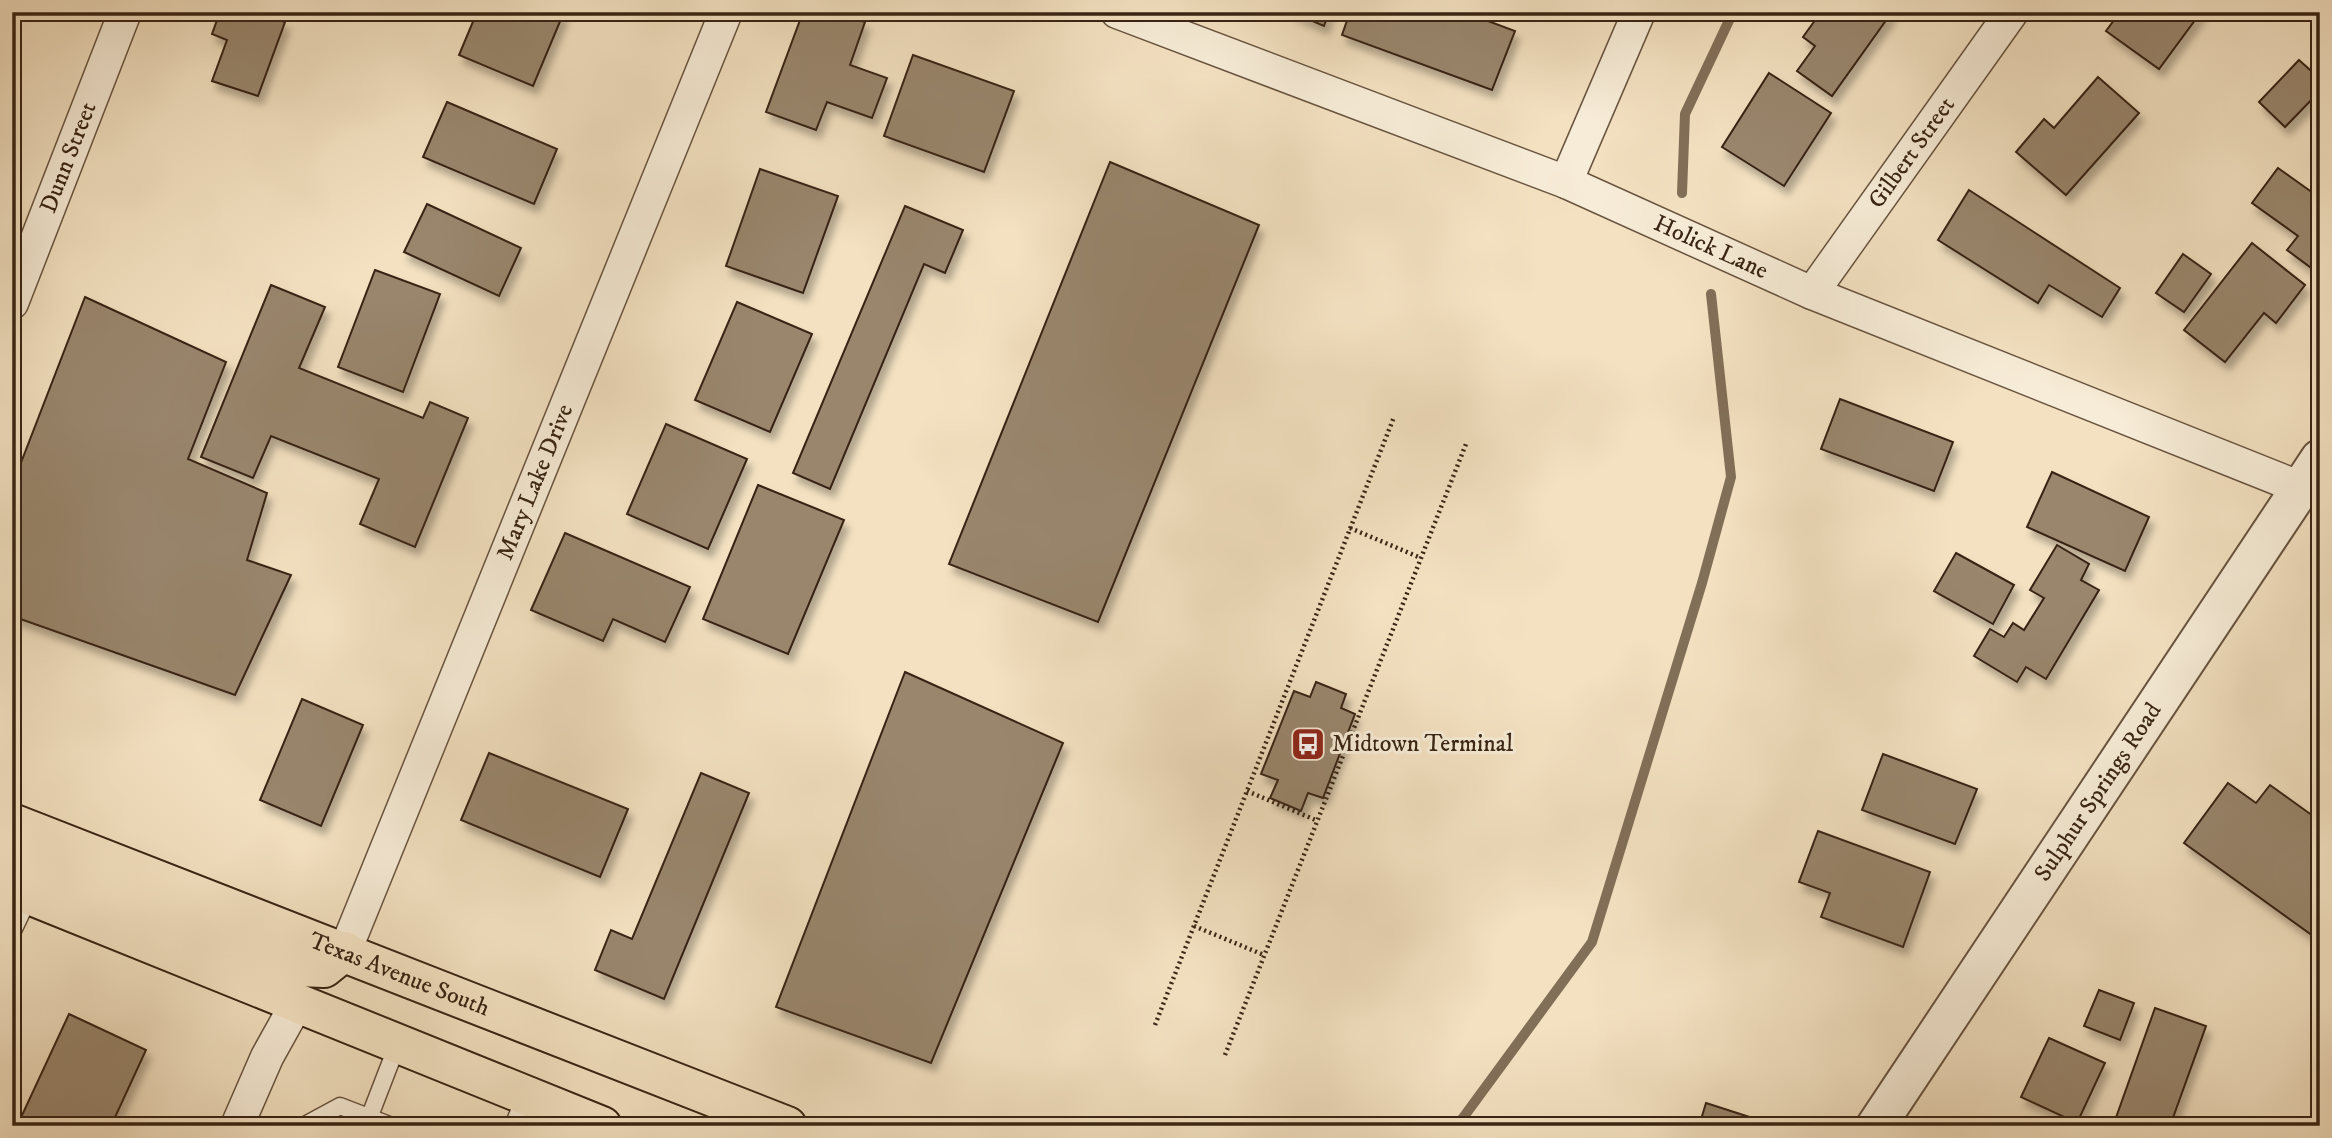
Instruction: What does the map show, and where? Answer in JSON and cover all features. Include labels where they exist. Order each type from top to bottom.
[{"type":"main road","name":"Texas Avenue South","points":[[12,823],[787,1126]]},
{"type":"main road","points":[[12,857],[298,967],[324,968],[345,951]]},
{"type":"main road","points":[[21,892],[398,1043],[519,1110],[603,1126]]},
{"type":"street","name":"Dunn Street","points":[[12,303],[125,12]]},
{"type":"street","name":"Mary Lake Drive","points":[[345,951],[726,12]]},
{"type":"street","name":"Holick Lane","points":[[1117,12],[1566,182],[1812,293],[2310,474]]},
{"type":"street","points":[[1566,182],[1639,12]]},
{"type":"street","name":"Gilbert Street","points":[[1812,293],[2011,12]]},
{"type":"street","name":"Sulphur Springs Road","points":[[1880,1125],[2310,474]]},
{"type":"street","points":[[237,1126],[267,1057],[297,1003]]},
{"type":"lane","points":[[12,933],[21,892]]},
{"type":"lane","points":[[368,1121],[398,1043]]},
{"type":"lane","points":[[303,1126],[341,1106],[368,1121],[392,1126]]},
{"type":"path","points":[[1155,1025],[1394,417]]},
{"type":"path","points":[[1225,1055],[1466,444]]},
{"type":"path","points":[[1350,528],[1421,558]]},
{"type":"path","points":[[1247,791],[1318,821]]},
{"type":"path","points":[[1194,926],[1265,955]]},
{"type":"building","points":[[220,12],[257,12],[285,22],[258,96],[212,81],[227,40],[212,34]]},
{"type":"building","points":[[477,12],[564,12],[533,86],[459,55]]},
{"type":"building","points":[[803,12],[838,12],[865,22],[850,65],[887,78],[872,118],[827,102],[816,130],[766,112]]},
{"type":"building","points":[[1291,12],[1329,12],[1324,26]]},
{"type":"building","points":[[1350,12],[1464,12],[1515,31],[1492,90],[1342,35]]},
{"type":"building","points":[[1821,12],[1892,12],[1832,96],[1797,71],[1815,46],[1803,37]]},
{"type":"building","points":[[2120,12],[2201,12],[2159,69],[2106,31]]},
{"type":"building","points":[[913,55],[1014,91],[984,172],[884,136]]},
{"type":"building","points":[[2299,60],[2320,79],[2320,91],[2285,127],[2259,102]]},
{"type":"building","points":[[1769,73],[1831,113],[1784,186],[1722,147]]},
{"type":"building","points":[[2098,77],[2139,113],[2066,195],[2016,152],[2044,119],[2054,128]]},
{"type":"building","points":[[447,102],[557,149],[534,204],[423,157]]},
{"type":"building","points":[[1110,162],[1259,225],[1098,622],[949,564]]},
{"type":"building","points":[[2278,168],[2320,198],[2320,262],[2314,270],[2287,250],[2298,236],[2252,203]]},
{"type":"building","points":[[760,169],[838,196],[803,293],[726,266]]},
{"type":"building","points":[[1969,190],[2120,288],[2102,317],[2049,285],[2038,303],[1938,240]]},
{"type":"building","points":[[427,204],[521,248],[499,296],[404,252]]},
{"type":"building","points":[[905,206],[963,230],[945,273],[924,264],[830,489],[793,473]]},
{"type":"building","points":[[2252,243],[2305,285],[2276,323],[2264,313],[2225,362],[2184,330]]},
{"type":"building","points":[[2183,254],[2211,274],[2184,312],[2156,293]]},
{"type":"building","points":[[375,270],[440,294],[403,392],[338,367]]},
{"type":"building","points":[[271,285],[325,307],[299,368],[423,418],[430,402],[468,418],[415,547],[360,524],[379,479],[271,436],[253,478],[201,457]]},
{"type":"building","points":[[85,297],[226,362],[188,459],[267,493],[247,560],[291,575],[235,695],[12,616],[12,486]]},
{"type":"building","points":[[737,302],[812,334],[770,432],[695,400]]},
{"type":"building","points":[[1840,399],[1953,442],[1934,491],[1821,449]]},
{"type":"building","points":[[666,424],[747,459],[708,549],[627,514]]},
{"type":"building","points":[[2052,472],[2149,517],[2125,571],[2027,527]]},
{"type":"building","points":[[758,485],[844,520],[788,654],[703,619]]},
{"type":"building","points":[[565,533],[690,587],[665,642],[613,619],[603,641],[531,610]]},
{"type":"building","points":[[2057,545],[2089,564],[2081,580],[2099,590],[2046,679],[2026,667],[2017,682],[1974,656],[1990,629],[2004,637],[2013,623],[2024,630],[2044,598],[2030,590]]},
{"type":"building","points":[[1956,553],[2014,585],[1993,624],[1934,591]]},
{"type":"building","points":[[905,672],[1063,743],[931,1063],[776,1007]]},
{"type":"building","name":"Midtown Terminal","points":[[1316,682],[1346,694],[1341,708],[1355,714],[1323,798],[1308,793],[1301,811],[1270,798],[1278,780],[1261,774],[1294,691],[1310,697]]},
{"type":"building","points":[[302,699],[363,725],[321,826],[260,800]]},
{"type":"building","points":[[489,753],[628,809],[600,877],[461,820]]},
{"type":"building","points":[[1883,754],[1977,789],[1955,844],[1862,810]]},
{"type":"building","points":[[701,773],[749,793],[664,999],[595,970],[611,930],[632,939]]},
{"type":"building","points":[[2228,783],[2256,803],[2270,785],[2320,821],[2320,941],[2184,843]]},
{"type":"building","points":[[1818,831],[1930,872],[1903,947],[1821,917],[1830,893],[1799,882]]},
{"type":"building","points":[[2099,990],[2134,1003],[2120,1040],[2084,1026]]},
{"type":"building","points":[[2155,1008],[2206,1026],[2170,1126],[2113,1126]]},
{"type":"building","points":[[69,1014],[146,1050],[111,1126],[17,1126]]},
{"type":"building","points":[[2049,1038],[2105,1063],[2077,1123],[2021,1097]]},
{"type":"building","points":[[1706,1103],[1768,1123],[1767,1126],[1699,1126]]},
{"type":"waterway","points":[[1682,193],[1685,114],[1733,12]]},
{"type":"waterway","points":[[1457,1126],[1592,942],[1702,583],[1731,477],[1711,294]]},
{"type":"place","name":"Midtown Terminal","points":[[1308,744]]}]
